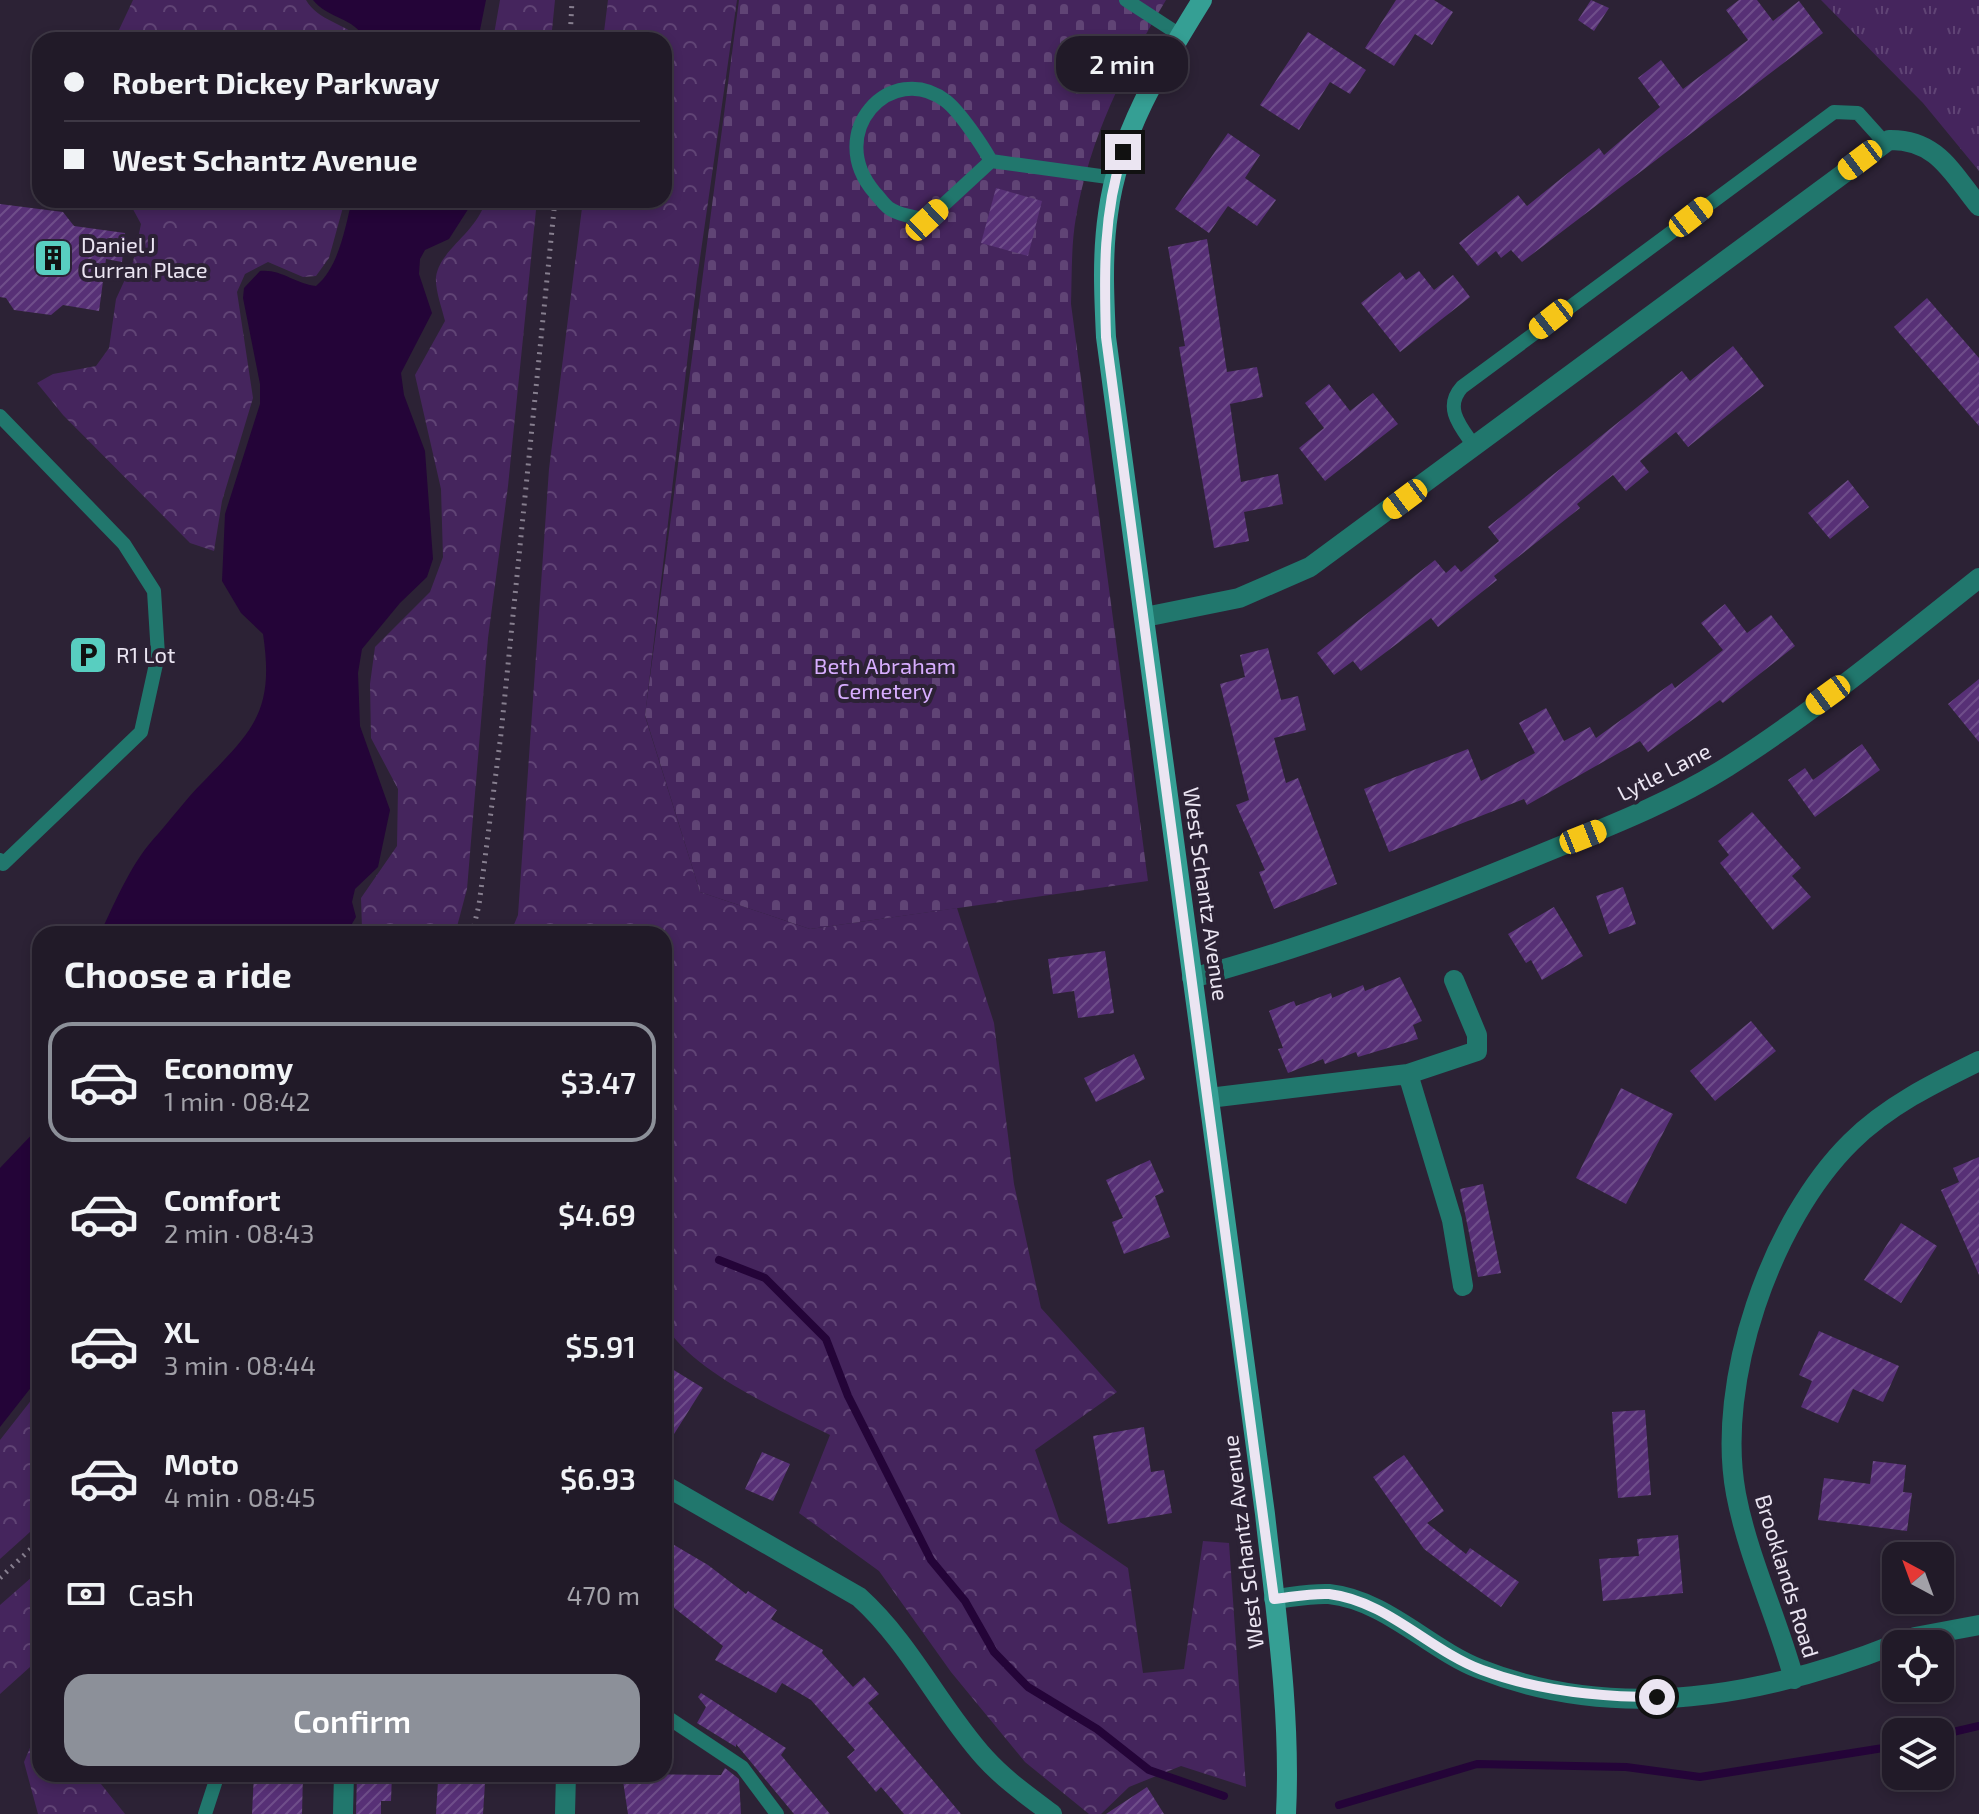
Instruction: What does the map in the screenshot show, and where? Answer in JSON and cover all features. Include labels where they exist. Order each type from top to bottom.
[{"type":"main road","name":"West Schantz Avenue","points":[[1202,0],[1157,72],[1132,126],[1115,178],[1104,272],[1106,337],[1274,1599],[1288,1771],[1286,1814]]},
{"type":"street","points":[[1145,617],[1239,598],[1300,572],[1359,534],[1885,143],[1909,140],[1928,147],[1979,206]]},
{"type":"street","name":"Lytle Lane","points":[[1192,978],[1334,934],[1456,888],[1667,801],[1740,758],[1853,677],[1979,578]]},
{"type":"street","points":[[1209,1098],[1408,1074],[1477,1051],[1477,1035],[1454,980]]},
{"type":"street","name":"Brooklands Road","points":[[1794,1679],[1736,1493],[1731,1447],[1735,1398],[1748,1338],[1790,1223],[1817,1178],[1852,1140],[1887,1112],[1932,1084],[1979,1061]]},
{"type":"street","points":[[1408,1074],[1452,1220],[1463,1286]]},
{"type":"street","points":[[672,1490],[859,1597],[882,1618],[917,1662],[984,1756],[1006,1779],[1052,1814]]},
{"type":"street","points":[[1274,1599],[1327,1594],[1356,1600],[1440,1650],[1481,1670],[1537,1686],[1591,1695],[1683,1697],[1729,1694],[1794,1679],[1882,1649]]},
{"type":"street","points":[[1954,1631],[1979,1625]]},
{"type":"street","points":[[343,1814],[344,1782]]},
{"type":"street","points":[[565,1814],[566,1782]]},
{"type":"lane","points":[[1126,0],[1180,35]]},
{"type":"lane","points":[[991,161],[927,220],[890,210],[862,177],[854,141],[867,111],[880,99],[914,89],[946,101],[991,161],[1115,178]]},
{"type":"lane","points":[[1474,446],[1455,418],[1453,407],[1462,387],[1747,174],[1834,112],[1858,113],[1885,143]]},
{"type":"lane","points":[[0,416],[124,544],[154,591],[158,655],[141,732],[1,863]]},
{"type":"lane","points":[[672,1720],[742,1767],[777,1814]]},
{"type":"lane","points":[[205,1814],[215,1782]]},
{"type":"path","points":[[570,32],[572,0]]},
{"type":"path","points":[[474,926],[501,734],[554,208]]},
{"type":"path","points":[[0,1578],[32,1548]]},
{"type":"green space","points":[[133,0],[306,0],[317,13],[351,32],[118,32]]},
{"type":"green space","points":[[500,0],[555,0],[552,32],[494,32]]},
{"type":"green space","points":[[608,0],[737,0],[697,279],[645,716],[700,892],[810,929],[957,908],[994,1023],[1014,1184],[1041,1308],[1117,1392],[1035,1450],[1060,1522],[1128,1568],[1143,1673],[1184,1669],[1203,1541],[1229,1543],[1246,1787],[1181,1766],[1129,1787],[1101,1814],[1089,1814],[1025,1762],[951,1672],[879,1571],[799,1513],[830,1435],[763,1402],[716,1374],[672,1334],[672,926],[513,926],[518,915],[549,469],[582,208],[672,208],[672,32],[604,32]]},
{"type":"green space","name":"Beth Abraham Cemetery","points":[[739,0],[1166,0],[1110,105],[1082,188],[1072,249],[1071,304],[1148,881],[810,929],[700,892],[645,715]]},
{"type":"green space","points":[[1821,0],[1979,0],[1979,171],[1923,103]]},
{"type":"green space","points":[[132,208],[343,208],[329,258],[316,276],[303,277],[268,262],[245,274],[237,292],[253,398],[222,501],[214,551],[190,543],[63,415],[37,383],[53,374],[96,366],[109,348],[116,299],[133,262],[141,224]]},
{"type":"green space","points":[[483,208],[536,208],[508,486],[488,638],[467,889],[457,926],[362,926],[361,898],[397,846],[398,789],[371,738],[370,684],[375,647],[430,592],[443,557],[441,489],[415,375],[445,321],[437,288],[439,267]]},
{"type":"green space","points":[[32,1399],[32,1530],[0,1559],[0,1440]]},
{"type":"green space","points":[[32,1577],[32,1665],[0,1694],[0,1605]]},
{"type":"green space","points":[[32,1743],[32,1782],[99,1782],[125,1814],[38,1814],[24,1762]]},
{"type":"shaded area","points":[[313,0],[486,0],[480,32],[361,32]]},
{"type":"shaded area","points":[[350,208],[469,208],[449,239],[425,250],[420,259],[419,274],[432,313],[401,373],[404,395],[425,451],[433,559],[427,577],[400,603],[362,649],[358,673],[360,726],[390,810],[378,867],[355,889],[352,902],[356,917],[351,926],[104,926],[140,856],[246,734],[262,702],[266,683],[263,634],[241,613],[222,581],[225,514],[260,404],[260,384],[243,298],[244,288],[260,271],[275,272],[316,286],[336,258]]},
{"type":"shaded area","points":[[32,1134],[32,1386],[0,1427],[0,1168]]},
{"type":"building","points":[[1396,0],[1434,0],[1453,12],[1432,45],[1415,34],[1394,66],[1365,48]]},
{"type":"building","points":[[1591,0],[1609,8],[1594,31],[1578,20]]},
{"type":"building","points":[[1739,0],[1757,0],[1773,21],[1799,1],[1823,33],[1522,262],[1511,250],[1501,258],[1496,251],[1478,266],[1459,243],[1518,195],[1527,206],[1599,148],[1604,155],[1660,107],[1638,78],[1661,60],[1683,89],[1748,40],[1726,10]]},
{"type":"building","points":[[1308,32],[1366,70],[1350,94],[1330,82],[1299,130],[1260,105]]},
{"type":"building","points":[[1228,133],[1260,155],[1245,178],[1276,200],[1257,226],[1228,206],[1209,233],[1175,209]]},
{"type":"building","points":[[996,188],[1042,201],[1028,256],[981,243]]},
{"type":"building","name":"Daniel J Curran Place","points":[[0,204],[63,212],[74,226],[125,233],[122,262],[106,259],[99,311],[63,305],[51,315],[14,310],[6,298],[0,297]]},
{"type":"building","points":[[1207,239],[1227,372],[1257,367],[1263,397],[1230,404],[1241,482],[1278,474],[1283,504],[1244,512],[1249,541],[1214,548],[1179,347],[1185,346],[1168,247]]},
{"type":"building","points":[[1419,271],[1434,290],[1453,275],[1470,297],[1400,352],[1361,303],[1400,272],[1406,280]]},
{"type":"building","points":[[1927,298],[1979,358],[1979,426],[1894,327]]},
{"type":"building","points":[[1733,346],[1764,386],[1688,447],[1676,432],[1640,461],[1649,472],[1626,491],[1613,475],[1577,504],[1580,508],[1494,576],[1497,580],[1438,627],[1431,618],[1361,671],[1353,661],[1334,675],[1317,653],[1435,560],[1446,573],[1455,565],[1461,572],[1499,541],[1488,527],[1682,371],[1690,381]]},
{"type":"building","points":[[1329,384],[1350,411],[1373,393],[1398,424],[1325,481],[1299,448],[1324,428],[1305,403]]},
{"type":"building","points":[[1848,480],[1869,507],[1830,539],[1808,513]]},
{"type":"building","points":[[1725,604],[1747,633],[1771,615],[1795,646],[1723,703],[1720,700],[1648,752],[1640,741],[1527,805],[1524,799],[1389,852],[1364,789],[1468,749],[1481,781],[1535,753],[1519,723],[1546,708],[1564,741],[1590,727],[1596,738],[1672,683],[1675,688],[1723,650],[1701,623]]},
{"type":"building","points":[[1268,648],[1281,700],[1298,696],[1306,730],[1274,738],[1286,783],[1298,778],[1337,884],[1274,909],[1259,872],[1265,870],[1236,805],[1249,800],[1220,684],[1245,677],[1240,655]]},
{"type":"building","points":[[1979,679],[1979,742],[1948,704]]},
{"type":"building","points":[[1862,744],[1880,770],[1815,817],[1788,780],[1805,768],[1813,780]]},
{"type":"building","points":[[1752,812],[1801,868],[1792,876],[1811,897],[1773,930],[1720,863],[1729,855],[1718,841]]},
{"type":"building","points":[[1623,887],[1636,924],[1609,934],[1596,896]]},
{"type":"building","points":[[1554,907],[1583,956],[1542,980],[1531,960],[1526,963],[1508,934]]},
{"type":"building","points":[[1105,951],[1114,1013],[1078,1018],[1074,991],[1053,994],[1048,959]]},
{"type":"building","points":[[1400,977],[1422,1021],[1413,1025],[1418,1039],[1358,1057],[1356,1052],[1325,1064],[1323,1059],[1288,1073],[1278,1049],[1283,1048],[1269,1011],[1294,1001],[1296,1006],[1331,993],[1332,998],[1363,985],[1365,991]]},
{"type":"building","points":[[1751,1021],[1776,1051],[1715,1101],[1690,1071]]},
{"type":"building","points":[[1134,1054],[1145,1079],[1096,1102],[1084,1078]]},
{"type":"building","points":[[1621,1088],[1673,1114],[1626,1204],[1576,1178]]},
{"type":"building","points":[[1979,1157],[1979,1275],[1941,1190],[1959,1182],[1953,1168]]},
{"type":"building","points":[[1150,1160],[1164,1192],[1155,1196],[1170,1237],[1124,1254],[1112,1222],[1123,1218],[1106,1180]]},
{"type":"building","points":[[1483,1184],[1501,1273],[1478,1277],[1460,1189]]},
{"type":"building","points":[[1901,1223],[1937,1246],[1901,1303],[1864,1280]]},
{"type":"building","points":[[1819,1331],[1899,1366],[1883,1402],[1853,1389],[1838,1423],[1801,1407],[1812,1381],[1799,1375]]},
{"type":"building","points":[[672,1369],[703,1388],[672,1437]]},
{"type":"building","points":[[1645,1410],[1651,1495],[1618,1498],[1612,1412]]},
{"type":"building","points":[[1144,1427],[1151,1472],[1164,1470],[1172,1513],[1108,1524],[1093,1436]]},
{"type":"building","points":[[762,1452],[790,1464],[773,1501],[745,1489]]},
{"type":"building","points":[[1404,1455],[1444,1511],[1427,1523],[1466,1554],[1470,1548],[1519,1582],[1501,1607],[1424,1549],[1373,1477]]},
{"type":"building","points":[[1873,1461],[1906,1465],[1903,1492],[1912,1493],[1907,1531],[1818,1520],[1824,1478],[1870,1484]]},
{"type":"building","points":[[1678,1535],[1683,1593],[1603,1601],[1599,1559],[1639,1556],[1637,1539]]},
{"type":"building","points":[[672,1544],[708,1565],[746,1594],[748,1591],[777,1610],[771,1619],[823,1650],[822,1653],[853,1687],[864,1677],[879,1694],[868,1703],[961,1814],[904,1814],[881,1787],[876,1792],[847,1757],[855,1750],[811,1700],[782,1683],[776,1693],[715,1660],[723,1646],[672,1606]]},
{"type":"building","points":[[701,1693],[786,1748],[781,1755],[830,1814],[794,1814],[736,1744],[736,1747],[697,1723],[706,1707],[698,1697]]},
{"type":"building","points":[[725,1768],[739,1779],[741,1814],[628,1814],[623,1782],[672,1782],[672,1775],[721,1775]]},
{"type":"building","points":[[254,1782],[303,1782],[302,1814],[252,1814]]},
{"type":"building","points":[[357,1782],[392,1782],[391,1801],[381,1801],[381,1814],[356,1814]]},
{"type":"building","points":[[438,1782],[485,1783],[483,1814],[436,1814]]},
{"type":"building","points":[[1147,1787],[1164,1814],[1106,1814]]},
{"type":"waterway","points":[[719,1260],[765,1278],[826,1339],[848,1396],[931,1560],[965,1601],[994,1652],[1028,1687],[1097,1729],[1149,1770],[1224,1796]]},
{"type":"waterway","points":[[1954,1732],[1979,1726]]},
{"type":"waterway","points":[[1339,1805],[1477,1764],[1626,1767],[1700,1777],[1882,1748]]},
{"type":"place","name":"Daniel J Curran Place","points":[[53,258]]},
{"type":"place","name":"R1 Lot","points":[[88,655]]},
{"type":"route","points":[[1123,152],[1108,214],[1104,272],[1106,337],[1137,551],[1274,1599],[1327,1594],[1356,1600],[1376,1609],[1440,1650],[1481,1670],[1537,1686],[1604,1697],[1657,1697]]}]
